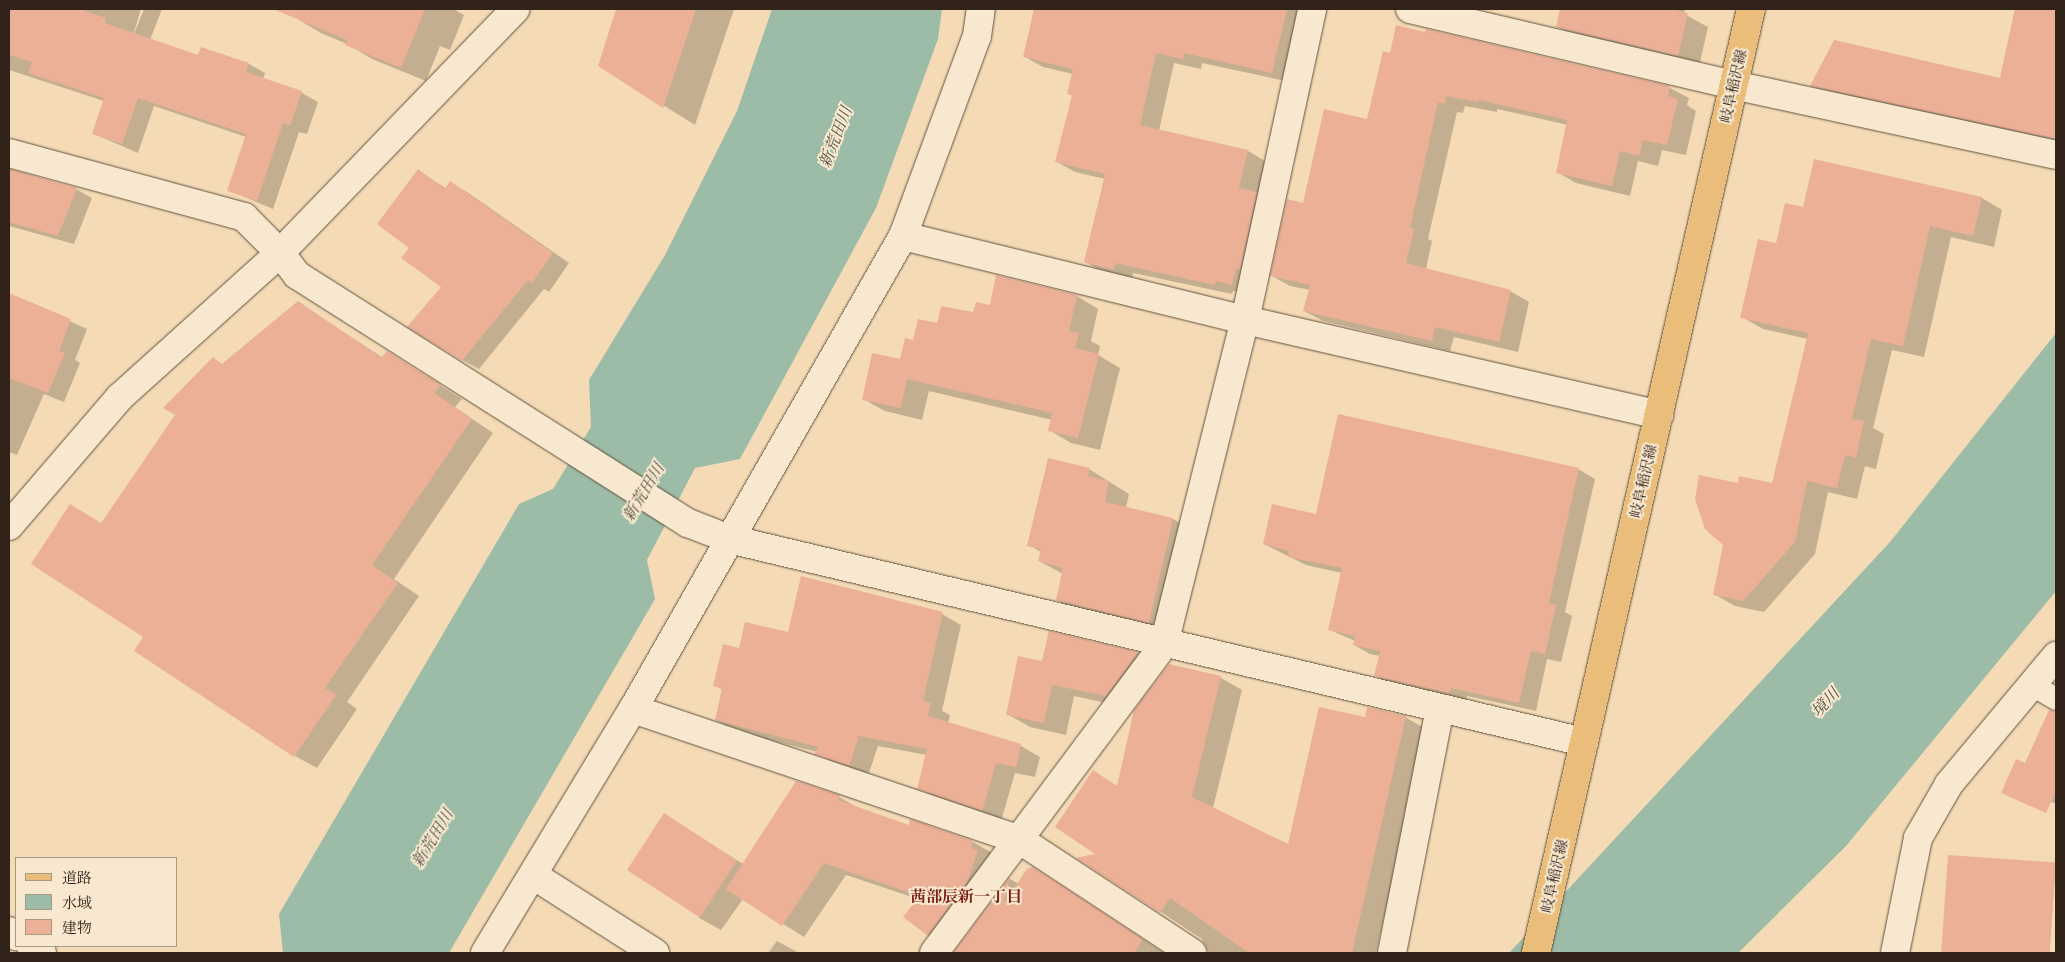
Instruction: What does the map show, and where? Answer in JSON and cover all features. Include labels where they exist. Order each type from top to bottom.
[{"type":"main road","name":"岐阜稲沢線","points":[[1536,953],[1751,9]]},
{"type":"street","points":[[485,953],[633,709],[903,236],[977,36],[982,9]]},
{"type":"street","points":[[934,953],[1020,840],[1164,644],[1245,320],[1312,9]]},
{"type":"street","points":[[1410,9],[1733,85],[2056,155]]},
{"type":"street","points":[[9,526],[120,397],[280,253],[504,12]]},
{"type":"street","points":[[9,153],[244,217],[280,253],[297,275],[548,436],[688,523],[729,539],[1164,644],[1584,742]]},
{"type":"street","points":[[903,236],[1245,320],[1659,414]]},
{"type":"street","points":[[1895,953],[1918,838],[1949,784],[2056,656]]},
{"type":"street","points":[[633,709],[1020,840],[1192,953]]},
{"type":"street","points":[[1392,953],[1440,709]]},
{"type":"street","points":[[533,875],[655,953]]},
{"type":"lane","points":[[2032,685],[2056,699]]},
{"type":"water","name":"新荒田川","points":[[772,9],[942,9],[938,39],[876,208],[740,459],[695,468],[647,560],[655,599],[449,953],[283,953],[279,914],[519,504],[553,489],[591,427],[589,380],[665,255],[737,111]]},
{"type":"water","name":"境川","points":[[2056,333],[2056,591],[1846,846],[1738,953],[1509,953],[1890,542]]},
{"type":"building","points":[[9,9],[79,9],[106,18],[105,23],[198,55],[201,47],[249,63],[246,72],[302,91],[290,126],[283,123],[257,201],[227,191],[246,134],[138,98],[122,144],[92,134],[104,98],[28,73],[32,62],[9,55]]},
{"type":"building","points":[[273,9],[425,9],[401,68],[345,45],[347,40]]},
{"type":"building","points":[[616,9],[696,9],[663,108],[598,66]]},
{"type":"building","points":[[1034,9],[1287,9],[1272,73],[1184,53],[1183,59],[1156,53],[1140,125],[1248,150],[1239,188],[1257,192],[1240,270],[1236,269],[1232,285],[1215,281],[1215,285],[1115,263],[1114,270],[1084,262],[1105,174],[1055,162],[1072,95],[1067,94],[1073,69],[1023,57]]},
{"type":"building","points":[[1560,9],[1668,9],[1688,13],[1678,56],[1556,27]]},
{"type":"building","points":[[2015,9],[2056,9],[2056,139],[1810,86],[1834,40],[2000,78]]},
{"type":"building","points":[[1396,25],[1425,32],[1426,29],[1670,86],[1668,96],[1678,99],[1667,145],[1643,140],[1639,156],[1620,151],[1612,186],[1556,173],[1567,120],[1479,100],[1478,102],[1446,96],[1445,104],[1438,102],[1410,228],[1414,229],[1406,263],[1511,290],[1499,342],[1435,327],[1432,341],[1303,311],[1310,285],[1270,276],[1287,199],[1303,203],[1324,109],[1367,119],[1383,51],[1390,53]]},
{"type":"building","points":[[1814,159],[1982,197],[1973,236],[1930,226],[1903,346],[1871,339],[1852,419],[1864,421],[1856,458],[1845,455],[1837,488],[1807,481],[1795,542],[1743,601],[1713,595],[1723,545],[1705,529],[1695,499],[1699,475],[1738,483],[1739,476],[1772,483],[1808,333],[1740,318],[1758,239],[1776,243],[1785,203],[1803,207]]},
{"type":"building","points":[[9,169],[77,188],[58,236],[9,222]]},
{"type":"building","points":[[418,169],[445,189],[450,181],[553,253],[532,283],[528,280],[462,361],[407,327],[441,287],[401,258],[409,248],[377,224]]},
{"type":"building","points":[[996,275],[1077,295],[1069,331],[1079,333],[1075,348],[1099,354],[1078,438],[1048,431],[1052,413],[907,379],[901,408],[862,400],[872,353],[900,359],[905,338],[913,340],[918,319],[937,323],[941,306],[973,312],[976,302],[990,305]]},
{"type":"building","points":[[9,293],[71,319],[59,351],[65,353],[48,393],[9,378]]},
{"type":"building","points":[[298,301],[381,358],[387,351],[441,385],[434,393],[472,419],[372,565],[398,583],[325,688],[336,695],[294,757],[134,651],[143,637],[31,564],[70,504],[101,523],[175,415],[163,408],[213,357],[222,364]]},
{"type":"building","points":[[1338,414],[1579,468],[1549,603],[1556,605],[1545,654],[1531,651],[1519,703],[1451,688],[1450,693],[1374,676],[1380,651],[1353,645],[1355,636],[1328,630],[1342,568],[1288,557],[1289,551],[1263,544],[1272,504],[1316,514]]},
{"type":"building","points":[[1048,458],[1090,468],[1088,476],[1109,481],[1105,502],[1173,518],[1149,623],[1056,600],[1063,568],[1038,561],[1041,549],[1027,546]]},
{"type":"building","points":[[801,576],[943,612],[923,701],[931,703],[928,716],[1021,744],[1016,767],[996,763],[982,811],[917,789],[927,749],[859,736],[849,766],[814,754],[819,747],[715,720],[722,688],[713,686],[723,644],[739,648],[745,622],[788,632]]},
{"type":"building","points":[[1049,631],[1138,652],[1106,696],[1052,685],[1044,723],[1006,715],[1018,656],[1042,661]]},
{"type":"building","points":[[1169,664],[1221,676],[1192,797],[1288,844],[1319,707],[1365,717],[1367,707],[1406,716],[1352,953],[1249,953],[1170,898],[1160,913],[1076,858],[1095,854],[1055,827],[1093,770],[1117,786],[1134,710]]},
{"type":"building","points":[[2049,710],[2056,712],[2056,791],[2046,813],[2001,793],[2016,759],[2025,763]]},
{"type":"building","points":[[796,781],[840,795],[838,800],[909,825],[910,819],[973,841],[971,848],[978,850],[967,882],[928,936],[903,917],[919,896],[824,863],[782,926],[726,889]]},
{"type":"building","points":[[664,813],[737,860],[700,917],[627,870]]},
{"type":"building","points":[[1948,855],[2056,863],[2049,953],[1941,953]]},
{"type":"building","points":[[1033,867],[1143,939],[1134,953],[953,953],[1010,877],[1004,903],[1027,869]]},
{"type":"district","name":"茜部辰新一丁目","points":[[966,896]]}]
